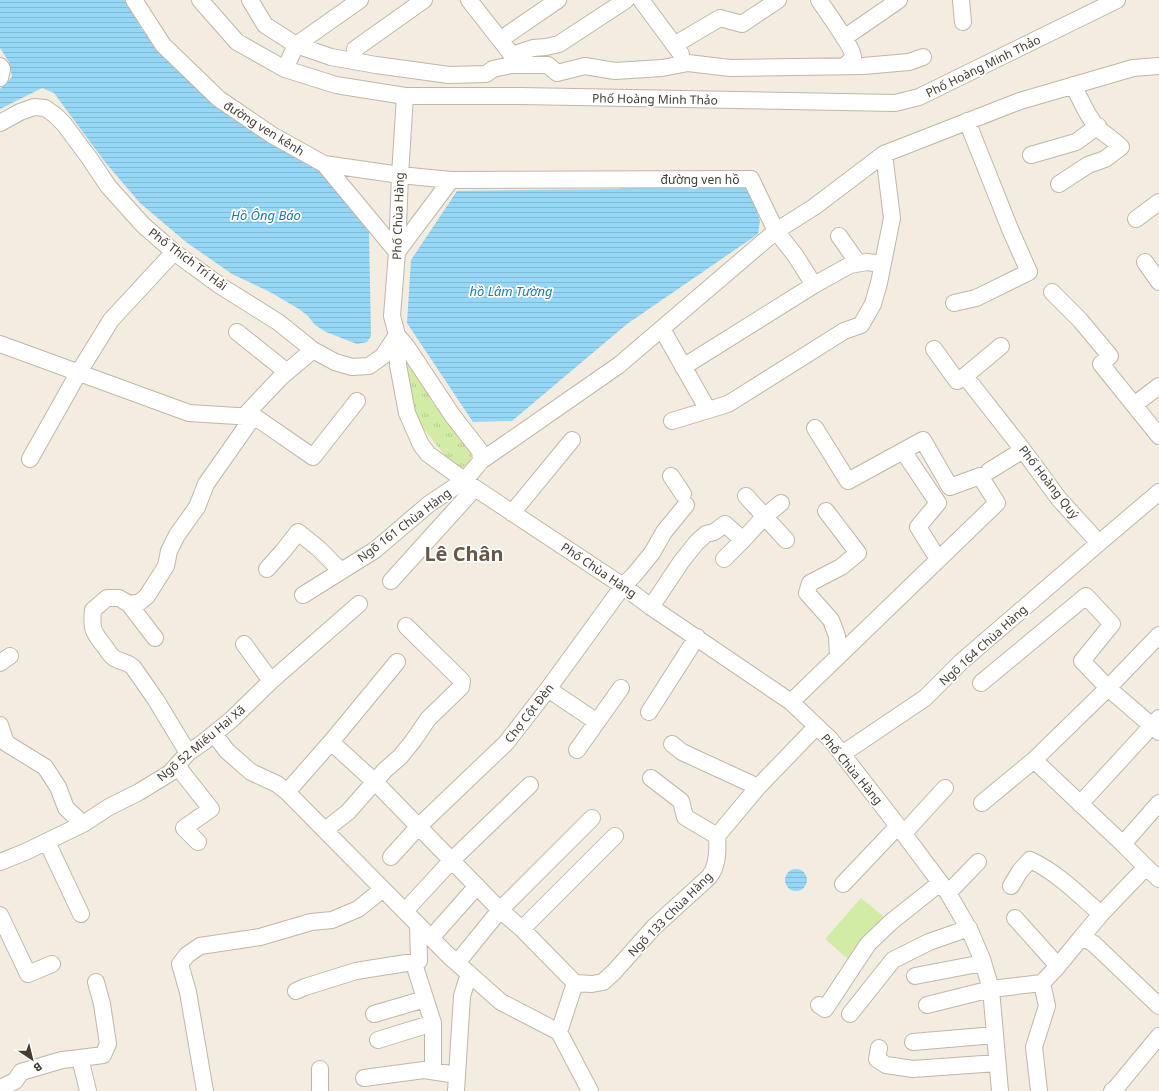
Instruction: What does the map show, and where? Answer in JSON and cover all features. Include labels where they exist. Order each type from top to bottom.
[{"type":"street","name":"đường ven kênh","points":[[134,0],[163,45],[219,100],[272,135],[324,164],[398,252]]},
{"type":"street","name":"Phố Hoàng Minh Thảo","points":[[200,0],[237,42],[284,69],[336,85],[405,96],[529,96],[895,103],[919,97],[1117,0]]},
{"type":"street","points":[[250,0],[265,25],[296,45],[331,57],[449,75],[486,74],[533,48],[559,44],[626,0]]},
{"type":"street","points":[[284,69],[296,45],[360,0]]},
{"type":"street","points":[[355,49],[424,0]]},
{"type":"street","points":[[500,39],[558,0]]},
{"type":"street","points":[[641,0],[688,64]]},
{"type":"street","points":[[674,46],[720,18],[742,24],[778,0]]},
{"type":"street","points":[[819,0],[844,38],[853,56],[845,66]]},
{"type":"street","points":[[844,38],[899,0]]},
{"type":"street","points":[[961,0],[963,22]]},
{"type":"street","points":[[473,1],[500,39],[512,60]]},
{"type":"street","points":[[512,60],[548,65],[557,73],[585,66],[615,71],[662,68],[688,64],[730,68],[845,66],[909,62],[923,57]]},
{"type":"street","points":[[0,66],[2,69],[0,78]]},
{"type":"street","points":[[391,581],[470,484],[481,461],[619,366],[776,231],[814,207],[884,154],[1020,101],[1133,68],[1159,66]]},
{"type":"street","points":[[1059,184],[1088,165],[1105,158],[1121,147],[1090,117],[1073,85]]},
{"type":"street","name":"Phố Chùa Hàng","points":[[405,96],[400,175],[398,252],[392,316],[397,335],[398,365],[407,412],[418,438],[428,454],[512,513],[623,586],[651,607],[791,702],[830,739],[901,829],[944,888],[969,928],[983,963],[991,989],[1000,1091]]},
{"type":"street","name":"Phố Thích Trí Hải","points":[[0,123],[20,112],[34,108],[46,108],[64,124],[108,186],[143,225],[174,252],[219,284],[278,322],[313,350],[335,362],[352,367],[370,366],[383,356],[397,335]]},
{"type":"street","points":[[954,303],[976,298],[1029,272],[1010,229],[967,121]]},
{"type":"street","points":[[1031,155],[1076,142],[1098,126]]},
{"type":"street","points":[[672,421],[728,404],[844,332],[861,325],[873,304],[892,218],[884,154]]},
{"type":"street","points":[[324,164],[400,175],[451,180]]},
{"type":"street","name":"đường ven hồ","points":[[451,180],[751,179],[776,231]]},
{"type":"street","points":[[398,252],[451,180]]},
{"type":"street","points":[[1136,219],[1159,202]]},
{"type":"street","points":[[776,231],[795,255],[814,285]]},
{"type":"street","points":[[839,236],[858,263]]},
{"type":"street","points":[[30,459],[79,372],[111,320],[174,252]]},
{"type":"street","points":[[683,367],[814,285],[850,265],[866,262],[882,264]]},
{"type":"street","points":[[1145,262],[1159,282]]},
{"type":"street","points":[[1052,292],[1080,320],[1110,356],[1101,364],[1159,436]]},
{"type":"street","points":[[662,329],[708,410]]},
{"type":"street","points":[[237,332],[287,372]]},
{"type":"street","name":"Phố Chùa Hàng","points":[[397,335],[452,415],[480,452],[481,461]]},
{"type":"street","points":[[0,344],[189,413],[253,417]]},
{"type":"street","points":[[934,349],[957,381],[1000,346]]},
{"type":"street","points":[[313,350],[287,372],[248,412],[253,417],[313,457],[357,401]]},
{"type":"street","name":"Phố Hoàng Quý","points":[[965,376],[1059,499],[1099,543]]},
{"type":"street","points":[[1134,405],[1159,386]]},
{"type":"street","points":[[129,604],[140,602],[153,586],[166,566],[169,551],[177,535],[197,507],[206,484],[253,417]]},
{"type":"street","points":[[791,702],[997,503],[980,476],[950,487],[923,440],[848,481],[815,428]]},
{"type":"street","points":[[512,513],[572,440]]},
{"type":"street","points":[[989,471],[1023,450]]},
{"type":"street","points":[[904,451],[938,503],[918,527],[938,559]]},
{"type":"street","name":"Chợ Cột Đèn","points":[[392,857],[418,827],[506,743],[623,586],[652,553],[685,499],[671,476]]},
{"type":"street","name":"Ngõ 161 Chùa Hàng","points":[[303,595],[375,550],[429,504],[470,484]]},
{"type":"street","points":[[1099,543],[1159,492]]},
{"type":"street","points":[[746,496],[764,518],[786,540]]},
{"type":"street","points":[[724,559],[764,518],[781,503]]},
{"type":"street","points":[[826,511],[858,553],[841,567],[810,583],[807,593],[831,620],[837,636],[838,656]]},
{"type":"street","points":[[651,607],[681,562],[697,542],[706,534],[714,532],[725,524],[743,540]]},
{"type":"street","points":[[267,569],[298,532],[318,548],[340,571]]},
{"type":"street","name":"Ngõ 164 Chùa Hàng","points":[[842,754],[925,698],[961,662],[1099,543]]},
{"type":"street","points":[[980,683],[1086,596],[1112,624],[1082,661],[1108,688],[1157,725],[1080,804]]},
{"type":"street","points":[[155,638],[129,604],[119,598],[107,598],[93,610],[92,624],[94,634],[112,656],[116,659],[128,662],[133,667],[156,700],[188,753]]},
{"type":"street","name":"Ngõ 52 Miếu Hai Xã","points":[[0,862],[47,842],[83,824],[109,807],[170,773],[188,753],[231,720],[271,681],[359,604]]},
{"type":"street","points":[[325,830],[348,812],[413,741],[428,719],[461,687],[462,681],[406,626]]},
{"type":"street","points":[[982,803],[1034,760],[1108,688],[1159,635]]},
{"type":"street","points":[[649,712],[697,637]]},
{"type":"street","points":[[244,644],[271,681]]},
{"type":"street","points":[[287,792],[331,742],[397,662]]},
{"type":"street","points":[[548,688],[597,722]]},
{"type":"street","points":[[577,750],[621,688]]},
{"type":"street","points":[[0,725],[6,743],[45,767],[58,787],[66,808],[83,824]]},
{"type":"street","points":[[651,778],[681,801],[685,817],[717,836],[758,787],[816,727]]},
{"type":"street","points":[[214,734],[227,751],[251,772],[277,784],[287,792],[431,938],[501,1002],[559,1032],[590,1091]]},
{"type":"street","points":[[331,742],[375,782],[500,910],[522,929],[575,983],[559,1032]]},
{"type":"street","points":[[672,744],[682,752],[758,787]]},
{"type":"street","points":[[1034,760],[1159,879]]},
{"type":"street","points":[[177,766],[211,809],[184,828],[198,842]]},
{"type":"street","points":[[405,911],[452,860],[530,785]]},
{"type":"street","points":[[843,884],[945,788]]},
{"type":"street","points":[[1123,844],[1159,803]]},
{"type":"street","points":[[456,1091],[463,968],[500,910],[592,818]]},
{"type":"street","points":[[522,929],[615,836]]},
{"type":"street","name":"Ngõ 133 Chùa Hàng","points":[[575,983],[592,984],[603,982],[614,972],[654,927],[709,877],[714,870],[717,850],[717,836]]},
{"type":"street","points":[[47,842],[81,914]]},
{"type":"street","points":[[1011,886],[1020,871],[1030,860],[1053,873],[1100,914]]},
{"type":"street","points":[[818,1005],[825,1009],[868,944],[891,922],[944,888],[978,862]]},
{"type":"street","points":[[927,1005],[991,989],[1042,983],[1058,966],[1100,914],[1146,867]]},
{"type":"street","points":[[205,1091],[188,992],[180,964],[187,955],[200,946],[260,937],[311,922],[332,920],[358,909],[378,883]]},
{"type":"street","points":[[431,938],[477,886]]},
{"type":"street","points":[[0,915],[28,974],[52,964]]},
{"type":"street","points":[[1015,918],[1058,966]]},
{"type":"street","points":[[296,991],[356,971],[419,961],[418,925]]},
{"type":"street","points":[[850,1014],[893,960],[929,942],[969,928]]},
{"type":"street","points":[[1080,939],[1087,940],[1094,944],[1159,1006]]},
{"type":"street","points":[[915,976],[983,963]]},
{"type":"street","points":[[416,970],[433,1023],[433,1071]]},
{"type":"street","points":[[0,1088],[15,1081],[22,1072],[62,1060],[103,1055],[108,1044],[102,1004],[96,982]]},
{"type":"street","points":[[1040,1091],[1034,1047],[1047,1006],[1042,983]]},
{"type":"street","points":[[374,1014],[425,998]]},
{"type":"street","points":[[378,1040],[433,1023]]},
{"type":"street","points":[[913,1042],[994,1035]]},
{"type":"street","points":[[1112,1091],[1116,1089],[1159,1036]]},
{"type":"street","points":[[879,1048],[877,1059],[886,1065],[913,1069],[997,1063]]},
{"type":"street","points":[[80,1058],[88,1091]]},
{"type":"street","points":[[320,1069],[320,1091]]},
{"type":"street","points":[[364,1078],[424,1070],[457,1075]]},
{"type":"green space","points":[[406,363],[414,363],[433,404],[471,448],[471,461],[462,468],[451,463],[416,419],[410,397]]},
{"type":"green space","points":[[861,898],[884,917],[848,959],[825,939]]},
{"type":"water","name":"Hồ Ông Báo","points":[[0,0],[126,0],[142,30],[169,59],[318,169],[369,232],[371,336],[367,342],[357,344],[326,332],[315,325],[308,316],[299,309],[270,292],[232,274],[186,242],[140,203],[105,162],[54,93],[42,88],[0,109],[0,89],[12,77],[9,62],[0,48]]},
{"type":"water","name":"hồ Lâm Tường","points":[[679,181],[741,182],[750,193],[760,220],[758,234],[627,324],[512,421],[473,422],[407,323],[411,260],[457,191],[616,189]]},
{"type":"water","points":[[796,869],[804,872],[807,880],[804,888],[796,891],[788,888],[785,880],[788,872]]},
{"type":"district","name":"Lê Chân","points":[[464,553]]}]
